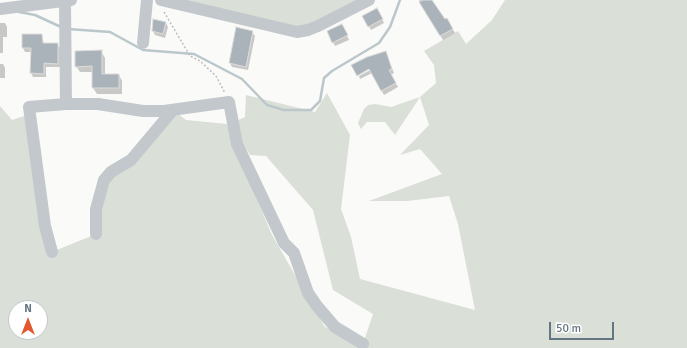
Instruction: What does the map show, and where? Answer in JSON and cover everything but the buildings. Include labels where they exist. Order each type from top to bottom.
[{"type":"street","points":[[143,43],[147,0]]},
{"type":"street","points":[[160,3],[297,32],[313,28],[368,0]]},
{"type":"street","points":[[0,9],[68,1],[66,104]]},
{"type":"street","points":[[52,252],[45,226],[29,107],[66,104],[98,104],[143,111],[173,110],[229,102],[237,144],[284,243],[294,253],[308,293],[316,306],[335,327],[363,344]]},
{"type":"street","points":[[96,234],[96,209],[99,192],[104,180],[111,172],[131,160],[173,110]]},
{"type":"path","points":[[160,3],[190,56],[200,61],[216,76],[229,102]]},
{"type":"shaded area","points":[[188,0],[361,0],[308,30],[183,5]]},
{"type":"shaded area","points":[[505,0],[687,0],[687,348],[0,348],[0,106],[12,120],[30,114],[52,252],[96,234],[101,188],[173,110],[186,120],[227,124],[234,145],[272,235],[325,327],[363,344],[373,314],[333,290],[313,210],[266,156],[250,155],[241,141],[236,121],[245,117],[246,95],[315,112],[327,93],[350,135],[341,209],[351,237],[360,279],[475,310],[458,224],[449,196],[407,201],[369,201],[442,174],[420,149],[400,155],[429,125],[420,97],[436,83],[434,65],[424,51],[458,31],[466,44],[492,20]]},
{"type":"shaded area","points":[[420,97],[395,135],[385,122],[367,122],[361,129],[358,123],[364,109],[368,105],[375,104],[391,107]]},
{"type":"waterway","points":[[68,29],[110,32],[143,50],[194,54],[242,79],[267,105],[284,110],[311,110],[320,101],[324,78],[332,71],[379,43],[390,27],[400,0]]},
{"type":"waterway","points":[[19,12],[35,15],[61,27]]}]
